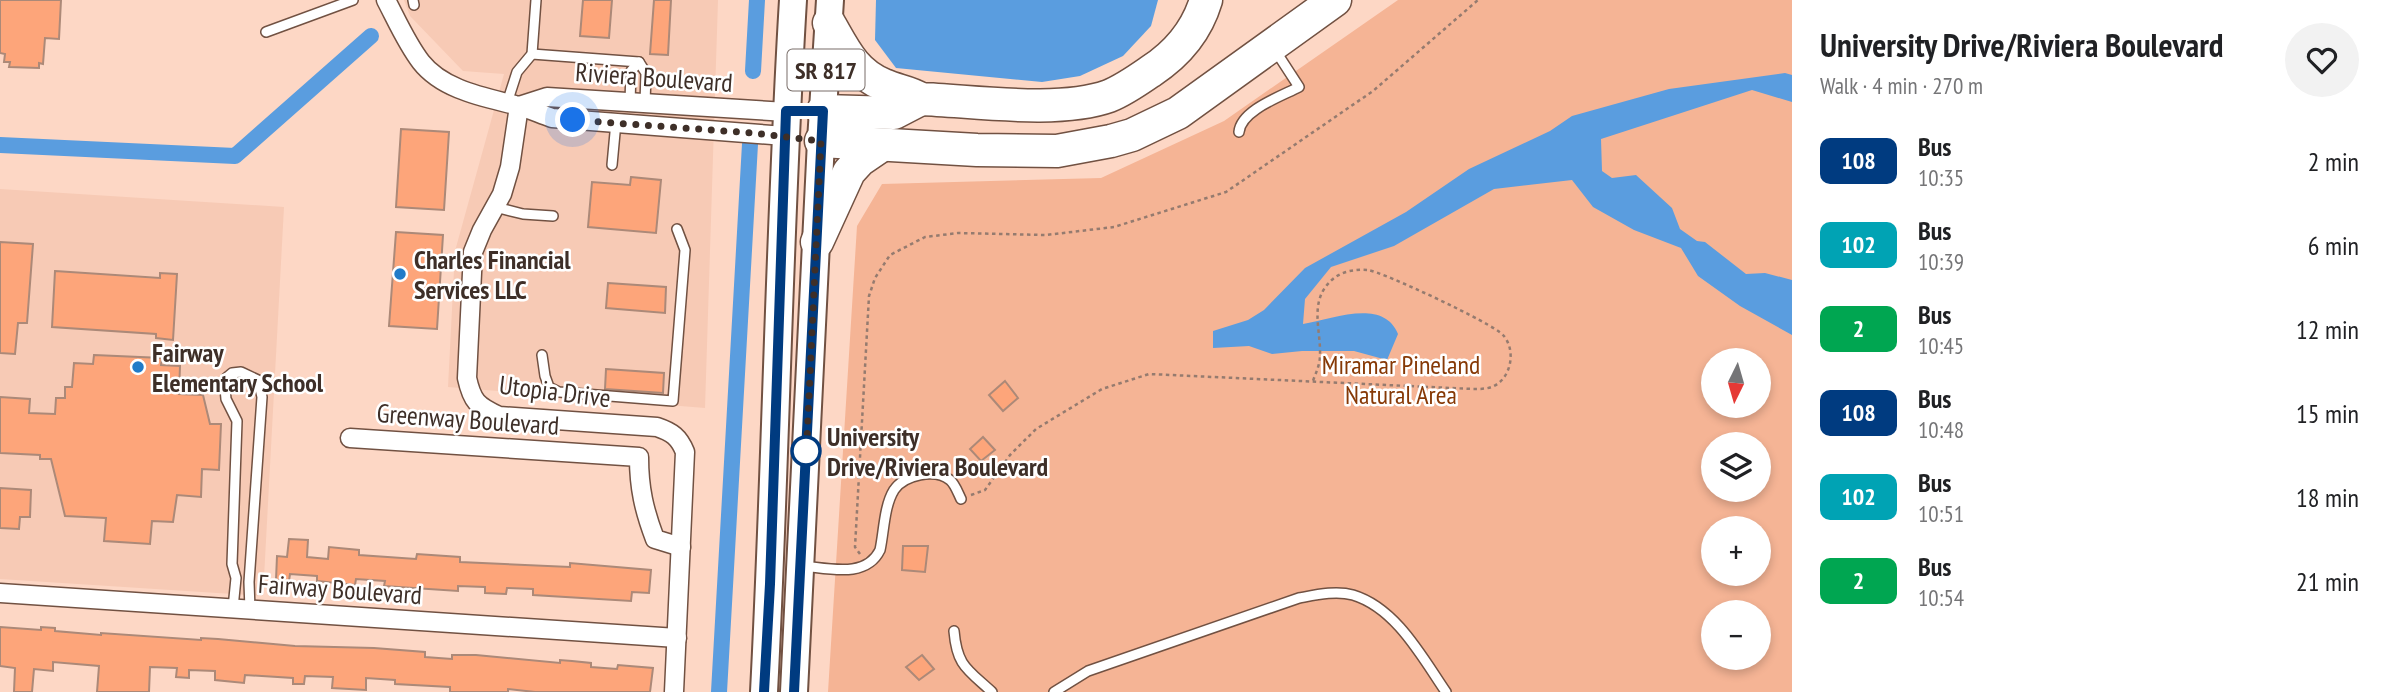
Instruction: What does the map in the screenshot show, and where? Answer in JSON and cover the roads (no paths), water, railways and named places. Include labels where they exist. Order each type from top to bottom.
[{"type":"highway","points":[[830,11],[853,64],[864,75],[887,86],[905,90],[920,99],[1061,104],[1109,96],[1132,84],[1174,54],[1198,21],[1206,0]]},
{"type":"highway","points":[[822,126],[882,145],[1057,151],[1100,144],[1132,135],[1178,113],[1335,0]]},
{"type":"highway","points":[[822,126],[894,113],[920,99]]},
{"type":"highway","points":[[817,243],[849,172],[860,160],[882,145]]},
{"type":"main road","name":"SR 817","points":[[764,692],[793,0]]},
{"type":"main road","name":"SR 817","points":[[794,692],[830,11]]},
{"type":"main road","points":[[786,124],[822,126]]},
{"type":"street","name":"Riviera Boulevard","points":[[386,0],[423,65],[447,83],[479,97],[513,104],[552,118],[616,122],[786,124]]},
{"type":"street","name":"Riviera Boulevard","points":[[513,104],[547,97],[638,102],[786,124]]},
{"type":"street","name":"Utopia Drive","points":[[513,104],[510,167],[502,194],[473,252],[467,378],[471,395],[481,408],[499,416],[657,428],[671,432],[681,441],[685,452],[674,692]]},
{"type":"street","name":"Greenway Boulevard","points":[[350,438],[639,457],[639,484],[645,513],[656,539],[681,547]]},
{"type":"street","name":"Fairway Boulevard","points":[[0,593],[677,638]]},
{"type":"lane","points":[[266,32],[353,0]]},
{"type":"lane","points":[[513,104],[517,72],[532,54],[536,0]]},
{"type":"lane","points":[[1239,132],[1240,125],[1252,112],[1299,87],[1272,46]]},
{"type":"lane","points":[[532,54],[639,62]]},
{"type":"lane","points":[[638,102],[646,73],[639,62]]},
{"type":"lane","points":[[638,102],[631,71],[639,62]]},
{"type":"lane","points":[[612,164],[616,122]]},
{"type":"lane","points":[[495,207],[523,214],[553,216]]},
{"type":"lane","points":[[542,355],[549,387],[559,392],[673,401],[685,250],[677,229]]},
{"type":"lane","points":[[241,372],[258,380],[262,397],[249,582],[241,609],[232,564],[237,421],[226,399],[225,388],[226,378],[232,373],[241,372]]},
{"type":"lane","points":[[800,566],[853,570],[867,566],[880,550],[895,489],[906,479],[924,474],[939,475],[950,480],[961,499]]},
{"type":"lane","points":[[1054,692],[1088,671],[1298,598],[1324,593],[1352,594],[1374,605],[1394,620],[1442,689]]},
{"type":"lane","points":[[954,631],[955,649],[964,668],[992,692]]},
{"type":"water","points":[[876,0],[1158,0],[1151,26],[1123,56],[1080,76],[1042,82],[896,68],[875,40]]},
{"type":"water","points":[[1785,73],[1792,75],[1792,102],[1752,90],[1601,139],[1602,171],[1612,178],[1636,175],[1672,208],[1680,229],[1697,241],[1705,242],[1746,274],[1765,273],[1792,280],[1792,335],[1740,306],[1698,276],[1681,248],[1634,230],[1593,207],[1572,180],[1494,189],[1394,246],[1331,267],[1305,299],[1303,324],[1355,314],[1381,316],[1391,323],[1398,334],[1387,360],[1354,351],[1272,354],[1249,346],[1213,348],[1213,331],[1248,320],[1264,310],[1305,268],[1406,212],[1469,169],[1550,131],[1572,116],[1669,89]]},
{"type":"waterway","points":[[753,71],[757,0]]},
{"type":"waterway","points":[[0,145],[235,156],[371,36]]},
{"type":"waterway","points":[[719,692],[750,144]]},
{"type":"place","name":"Charles Financial Services LLC","points":[[400,274]]},
{"type":"place","name":"Fairway Elementary School","points":[[138,367]]},
{"type":"place","name":"University Drive/Riviera Boulevard","points":[[806,451]]},
{"type":"park label","name":"Miramar Pineland Natural Area","points":[[1401,379]]}]
